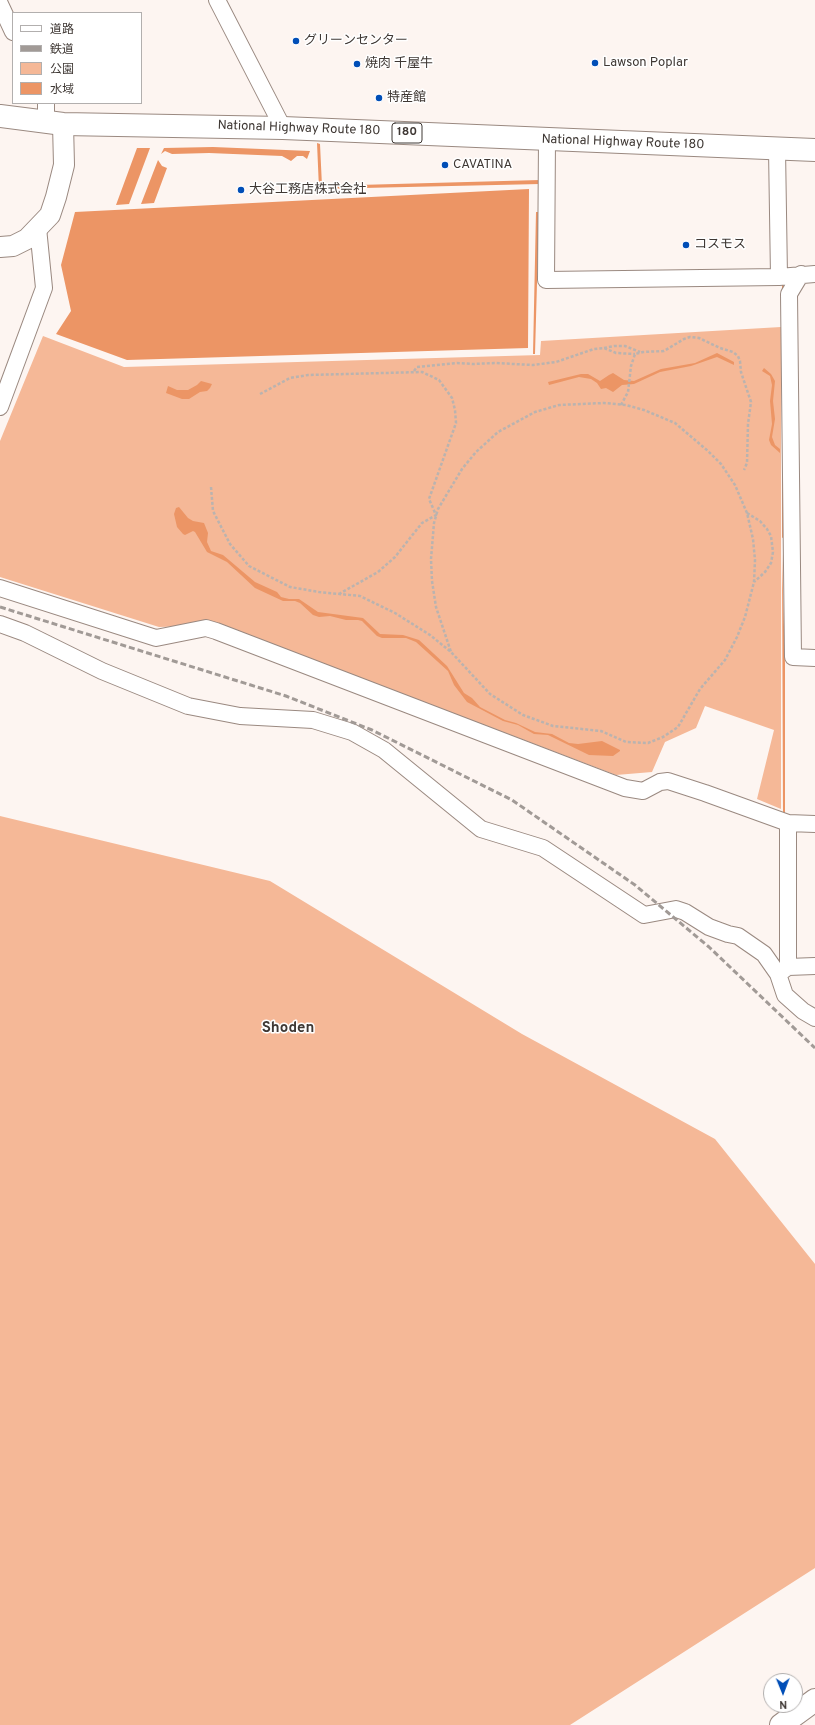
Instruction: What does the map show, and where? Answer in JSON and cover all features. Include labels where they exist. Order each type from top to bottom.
[{"type":"highway","name":"National Highway Route 180","points":[[0,116],[52,116],[547,140],[815,150]]},
{"type":"highway","points":[[780,1725],[815,1700]]},
{"type":"street","points":[[217,0],[283,128]]},
{"type":"street","points":[[0,4],[12,30]]},
{"type":"street","points":[[0,247],[13,246],[27,239],[50,215],[64,165],[52,116]]},
{"type":"street","points":[[547,140],[546,280],[779,276],[808,274]]},
{"type":"street","points":[[777,149],[779,276]]},
{"type":"street","points":[[0,406],[44,288],[38,228]]},
{"type":"street","points":[[808,274],[789,294],[793,657],[815,658]]},
{"type":"street","points":[[0,588],[156,638],[206,628],[625,788],[644,791],[660,782],[668,781],[788,823],[815,824]]},
{"type":"street","points":[[0,624],[25,633],[102,671],[188,706],[240,716],[313,720],[352,732],[384,750],[481,829],[543,848],[644,915],[676,909],[685,912],[709,927],[738,936],[764,954],[783,970],[815,966]]},
{"type":"street","points":[[788,823],[783,970],[784,994],[803,1011],[815,1018]]},
{"type":"path","points":[[604,348],[616,353],[635,354],[640,352],[664,351],[684,338],[690,337],[707,340],[720,348],[733,352],[738,356],[741,372],[751,402],[748,424],[747,463],[744,470]]},
{"type":"path","points":[[414,372],[417,367],[457,363],[533,365],[556,362],[594,349],[614,346],[625,346],[640,352]]},
{"type":"path","points":[[621,404],[630,385],[631,366],[635,354]]},
{"type":"path","points":[[260,394],[290,378],[308,375],[422,372],[439,380],[452,398],[456,422],[429,499],[436,515]]},
{"type":"path","points":[[210,487],[213,511],[230,544],[249,566],[290,586],[360,596],[395,613],[430,635],[451,652],[490,694],[523,715],[553,726],[601,731],[626,742],[648,742],[663,738],[678,727],[700,689],[725,660],[745,617],[754,582],[755,560],[747,513],[735,485],[721,464],[694,438],[675,424],[644,410],[621,404],[580,402],[559,405],[535,412],[498,432],[476,452],[462,469],[445,495],[434,523],[431,552],[432,581],[436,607],[451,652]]},
{"type":"path","points":[[747,513],[760,521],[772,536],[773,552],[771,563],[765,572],[754,582]]},
{"type":"path","points":[[338,594],[378,572],[395,557],[422,523],[436,515]]},
{"type":"green space","points":[[781,327],[781,809],[757,799],[774,730],[705,706],[696,728],[665,742],[652,772],[616,775],[221,625],[159,627],[0,577],[0,441],[43,336],[124,367],[540,355],[541,341]]},
{"type":"green space","points":[[0,816],[270,881],[522,1034],[715,1139],[815,1264],[815,1568],[570,1725],[0,1725]]},
{"type":"water","points":[[317,143],[320,144],[322,186],[540,180],[540,184],[319,189]]},
{"type":"water","points":[[213,147],[310,151],[307,159],[303,156],[297,156],[291,161],[282,156],[209,153],[172,154],[165,151],[161,154],[164,148]]},
{"type":"water","points":[[137,148],[150,148],[129,204],[116,205]]},
{"type":"water","points":[[158,160],[162,166],[167,168],[154,203],[141,204]]},
{"type":"water","points":[[529,189],[528,348],[127,360],[56,334],[71,311],[61,265],[75,212]]},
{"type":"water","points":[[536,212],[539,212],[535,354],[533,354]]},
{"type":"water","points":[[783,281],[784,537],[782,538],[782,283]]},
{"type":"water","points":[[717,353],[734,362],[734,365],[717,357],[691,366],[660,372],[634,384],[622,385],[613,392],[606,388],[601,389],[597,383],[591,379],[579,377],[549,385],[548,382],[581,374],[588,374],[600,381],[613,373],[624,380],[634,381],[661,369],[695,363]]},
{"type":"water","points":[[764,368],[771,374],[775,381],[773,401],[775,419],[772,437],[775,445],[780,449],[780,453],[771,445],[769,440],[772,424],[770,401],[772,385],[770,376],[762,371]]},
{"type":"water","points":[[201,381],[212,384],[207,391],[200,392],[189,399],[182,399],[166,393],[168,386],[177,390],[188,390]]},
{"type":"water","points":[[179,507],[188,518],[193,521],[204,523],[208,533],[207,542],[211,551],[223,555],[255,582],[277,592],[281,597],[299,599],[318,612],[363,618],[380,634],[403,635],[419,640],[447,666],[464,693],[472,698],[480,707],[505,720],[516,723],[535,732],[552,734],[569,743],[578,744],[602,741],[620,751],[613,756],[589,755],[548,735],[534,734],[518,725],[503,721],[467,702],[454,685],[448,671],[416,642],[406,638],[382,638],[377,636],[362,621],[346,620],[330,616],[319,617],[313,615],[300,603],[295,601],[283,601],[255,588],[227,562],[207,552],[195,532],[193,531],[185,535],[183,534],[177,527],[174,514],[176,508]]},
{"type":"water","points":[[782,554],[785,664],[785,814],[783,814]]},
{"type":"railway","points":[[0,607],[286,696],[372,730],[512,800],[635,885],[709,947],[815,1048]]},
{"type":"place","name":"グリーンセンター","points":[[296,41]]},
{"type":"place","name":"Lawson Poplar","points":[[595,63]]},
{"type":"place","name":"焼肉 千屋牛","points":[[357,64]]},
{"type":"place","name":"特産館","points":[[379,98]]},
{"type":"place","name":"CAVATINA","points":[[445,165]]},
{"type":"place","name":"大谷工務店株式会社","points":[[241,190]]},
{"type":"place","name":"コスモス","points":[[686,245]]},
{"type":"district","name":"Shoden","points":[[288,1029]]}]
